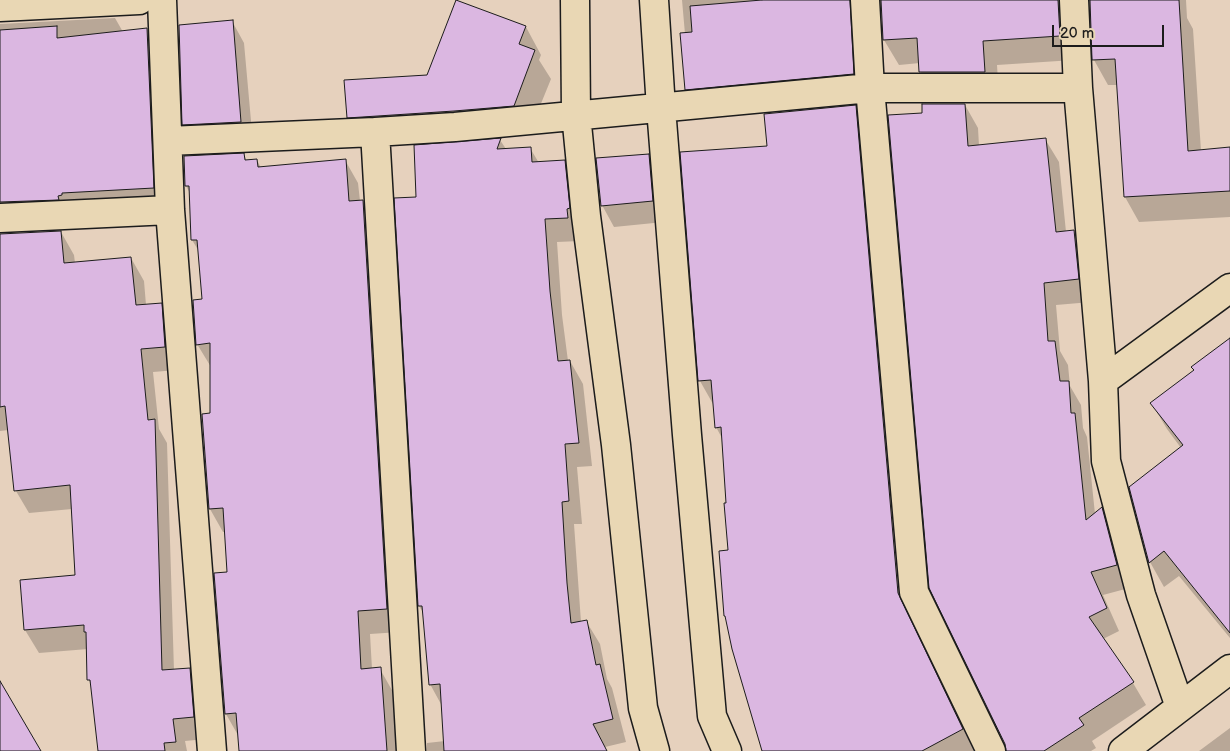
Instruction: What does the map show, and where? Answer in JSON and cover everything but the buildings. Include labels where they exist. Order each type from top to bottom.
[{"type":"street","points":[[0,7],[139,0]]},
{"type":"street","points":[[162,0],[170,210],[212,751]]},
{"type":"street","points":[[575,0],[576,114],[586,216],[616,445],[643,708],[655,751]]},
{"type":"street","points":[[654,0],[687,435],[712,716],[728,751]]},
{"type":"street","points":[[865,0],[870,88],[914,592],[991,751]]},
{"type":"street","points":[[1074,0],[1078,88],[1103,381],[1106,461],[1141,595],[1180,706]]},
{"type":"street","points":[[168,141],[455,127],[576,114],[661,108],[870,88],[1078,88]]},
{"type":"street","points":[[375,132],[411,751]]},
{"type":"street","points":[[0,218],[170,210]]},
{"type":"street","points":[[1103,381],[1230,288]]},
{"type":"street","points":[[1123,751],[1230,668]]}]
